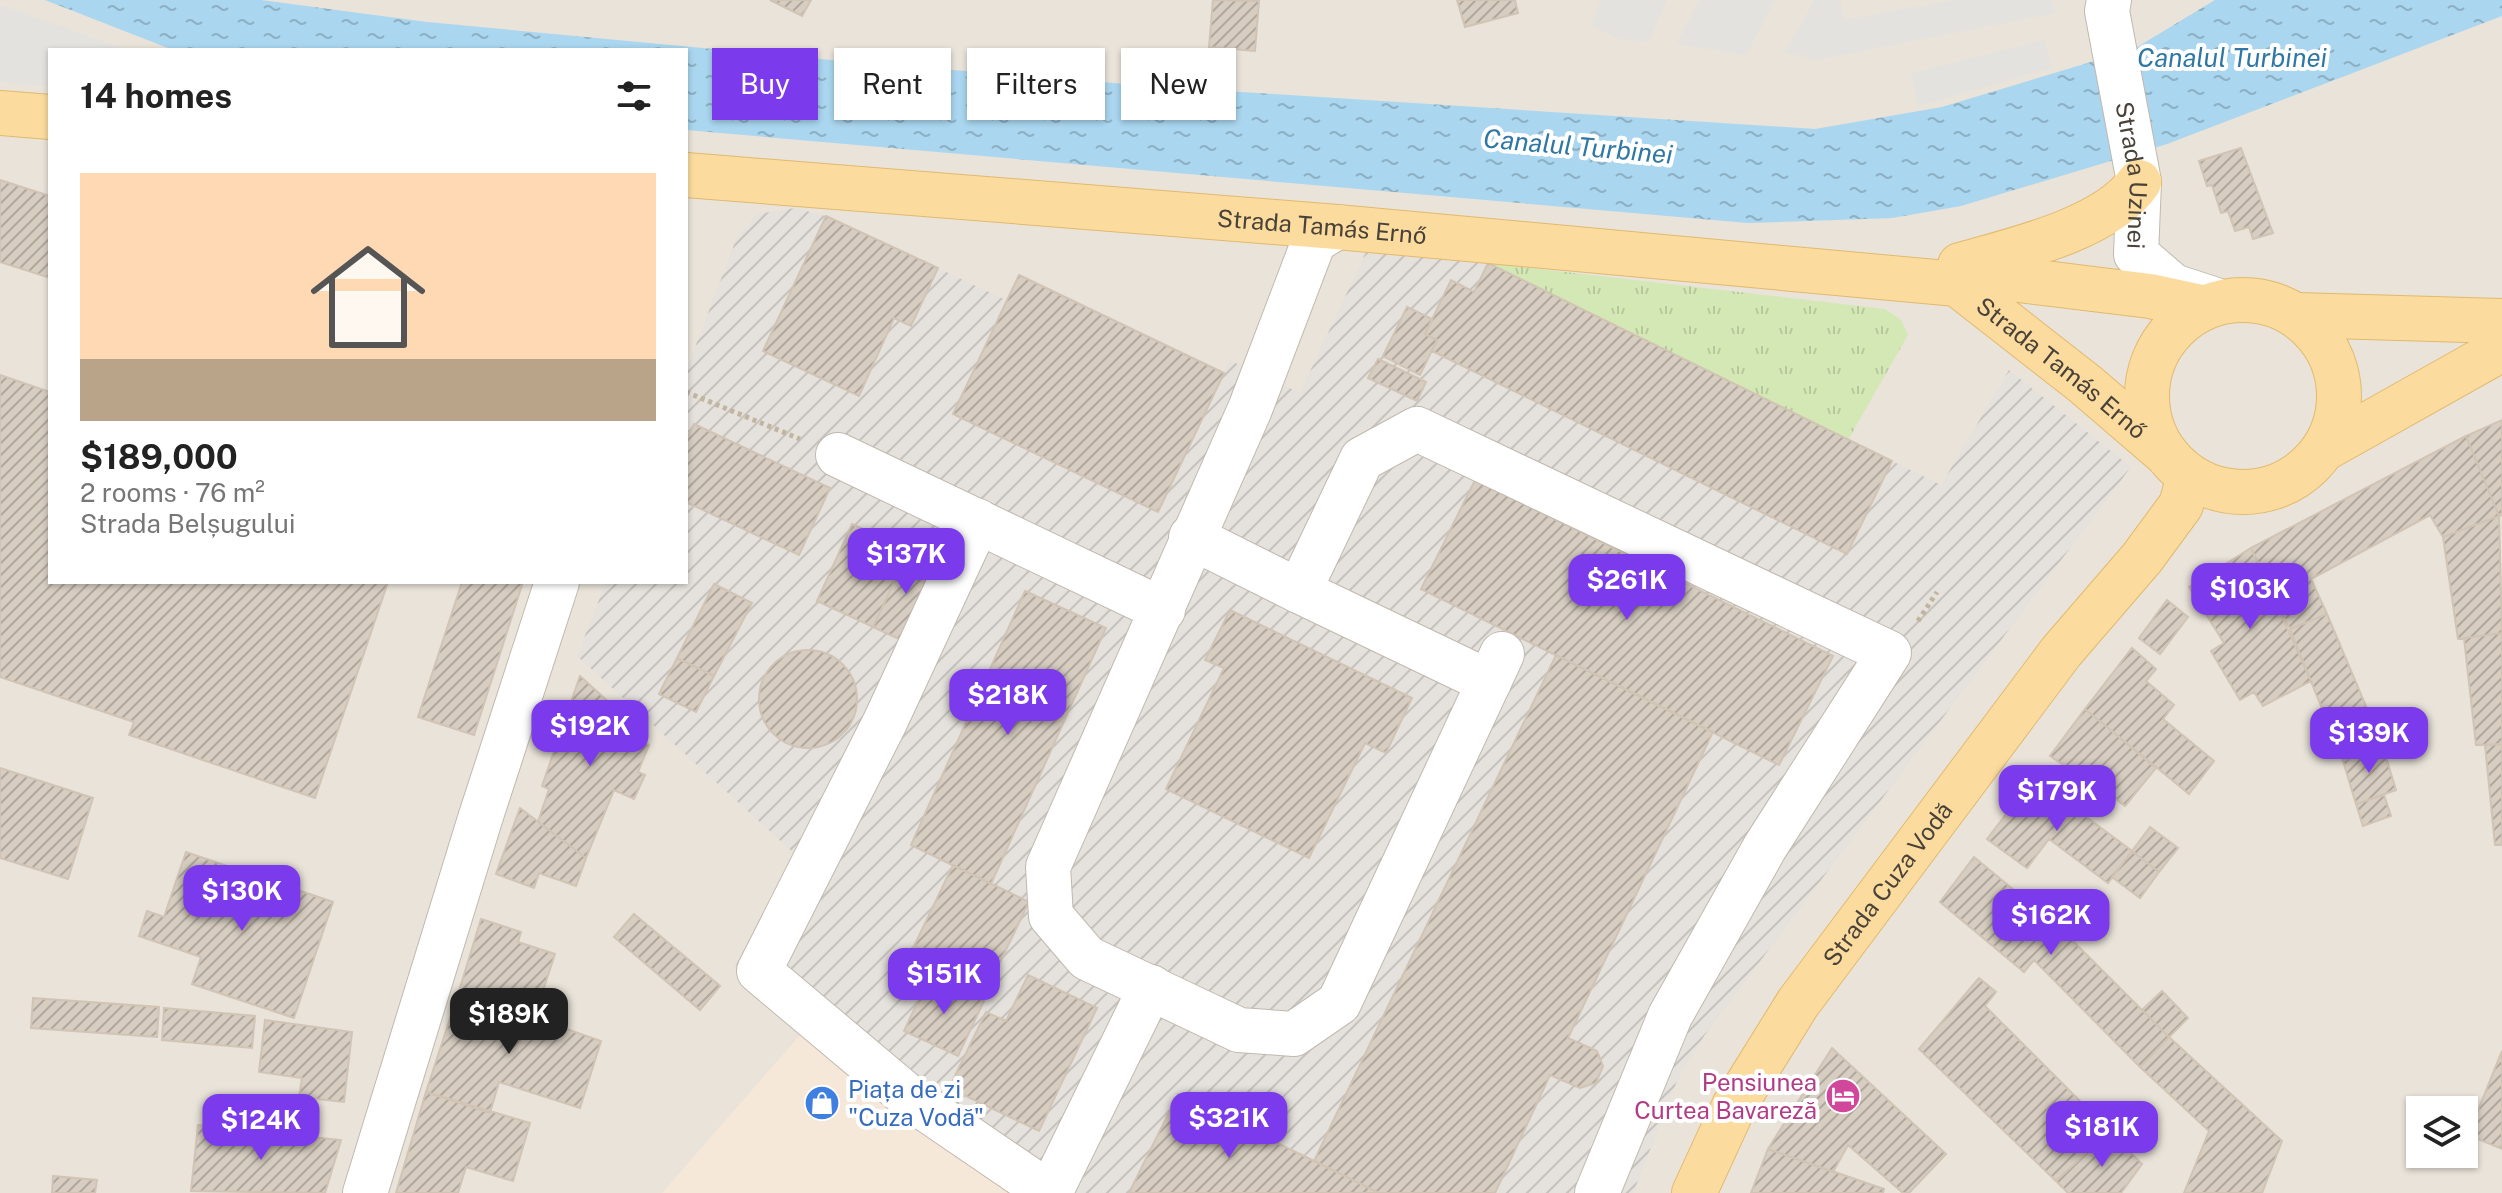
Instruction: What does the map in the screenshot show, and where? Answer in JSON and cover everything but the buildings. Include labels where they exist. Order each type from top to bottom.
[{"type":"main road","points":[[0,113],[48,117]]},
{"type":"main road","name":"Strada Tamás Ernő","points":[[688,182],[1337,227],[1957,284],[1979,275],[2210,304]]},
{"type":"main road","points":[[1908,280],[2053,237],[2113,207],[2132,193],[2139,182]]},
{"type":"main road","name":"Strada Tamás Ernő","points":[[1957,284],[2085,384],[2176,464]]},
{"type":"main road","points":[[2297,315],[2319,336],[2334,362],[2340,392],[2336,422],[2324,449],[2307,468],[2286,482],[2262,491],[2237,492],[2212,487],[2176,464],[2150,421],[2146,388],[2154,356],[2173,328],[2210,304],[2259,301],[2297,315],[2502,321]]},
{"type":"main road","points":[[2324,449],[2502,349]]},
{"type":"main road","name":"Strada Cuza Vodă","points":[[1694,1193],[1734,1106],[1798,1003],[2061,652],[2142,558],[2181,505],[2176,464]]},
{"type":"main road","name":"Strada Cuza Vodă","points":[[2142,558],[2237,492]]},
{"type":"street","name":"Strada Uzinei","points":[[2110,16],[2139,182],[2136,254],[2173,286],[2210,304]]},
{"type":"street","points":[[1191,537],[1299,591],[1496,668],[1339,1003],[1294,1034],[1239,1030],[1087,958],[1051,916],[1048,867],[1163,610],[1191,537],[1250,409],[1314,241],[1337,227]]},
{"type":"street","points":[[1299,591],[1362,459],[1417,429],[1889,653],[1765,847],[1670,1016],[1597,1193]]},
{"type":"street","points":[[838,455],[1163,610]]},
{"type":"street","points":[[978,521],[885,722],[759,971],[910,1098],[1050,1193],[1151,987]]},
{"type":"street","points":[[365,1193],[556,584]]},
{"type":"path","points":[[688,393],[838,455]]},
{"type":"shaded area","points":[[0,0],[2502,0],[2502,1193],[0,1193]]},
{"type":"shaded area","points":[[1601,0],[1667,0],[1648,42],[1619,39],[1591,25]]},
{"type":"shaded area","points":[[1699,0],[1775,0],[1746,55],[1677,44]]},
{"type":"shaded area","points":[[1815,0],[1840,0],[1844,20],[1956,0],[2051,0],[2056,13],[1816,60],[1785,52]]},
{"type":"shaded area","points":[[0,5],[121,48],[48,48],[48,86],[0,82]]},
{"type":"shaded area","points":[[2044,40],[2052,68],[1918,106],[1911,73]]},
{"type":"shaded area","points":[[795,208],[826,216],[1006,300],[1019,275],[1224,372],[1229,360],[1300,393],[1366,252],[1488,263],[1941,485],[2009,370],[2131,467],[1704,1036],[1677,1081],[1633,1193],[1017,1193],[735,967],[794,853],[577,656],[605,584],[688,584],[688,366],[737,237],[758,214]]},
{"type":"shaded area","name":"Piața de zi \"Cuza Vodă\"","points":[[808,1026],[1017,1193],[662,1193]]},
{"type":"green space","points":[[1488,263],[1885,309],[1901,320],[1908,335],[1848,440]]},
{"type":"water","name":"Canalul Turbinei","points":[[45,0],[261,0],[427,22],[712,49],[712,120],[818,120],[818,59],[834,60],[834,120],[951,120],[951,70],[967,71],[967,120],[1105,120],[1105,82],[1121,84],[1121,120],[1236,120],[1236,92],[1815,129],[1942,107],[2134,49],[2215,0],[2502,0],[2502,16],[2167,144],[1961,206],[1892,218],[1748,223],[688,130],[688,48],[168,48]]},
{"type":"place","name":"Pensiunea Curtea Bavareză","points":[[1843,1096]]},
{"type":"place","name":"Piața de zi \"Cuza Vodă\"","points":[[822,1103]]}]
